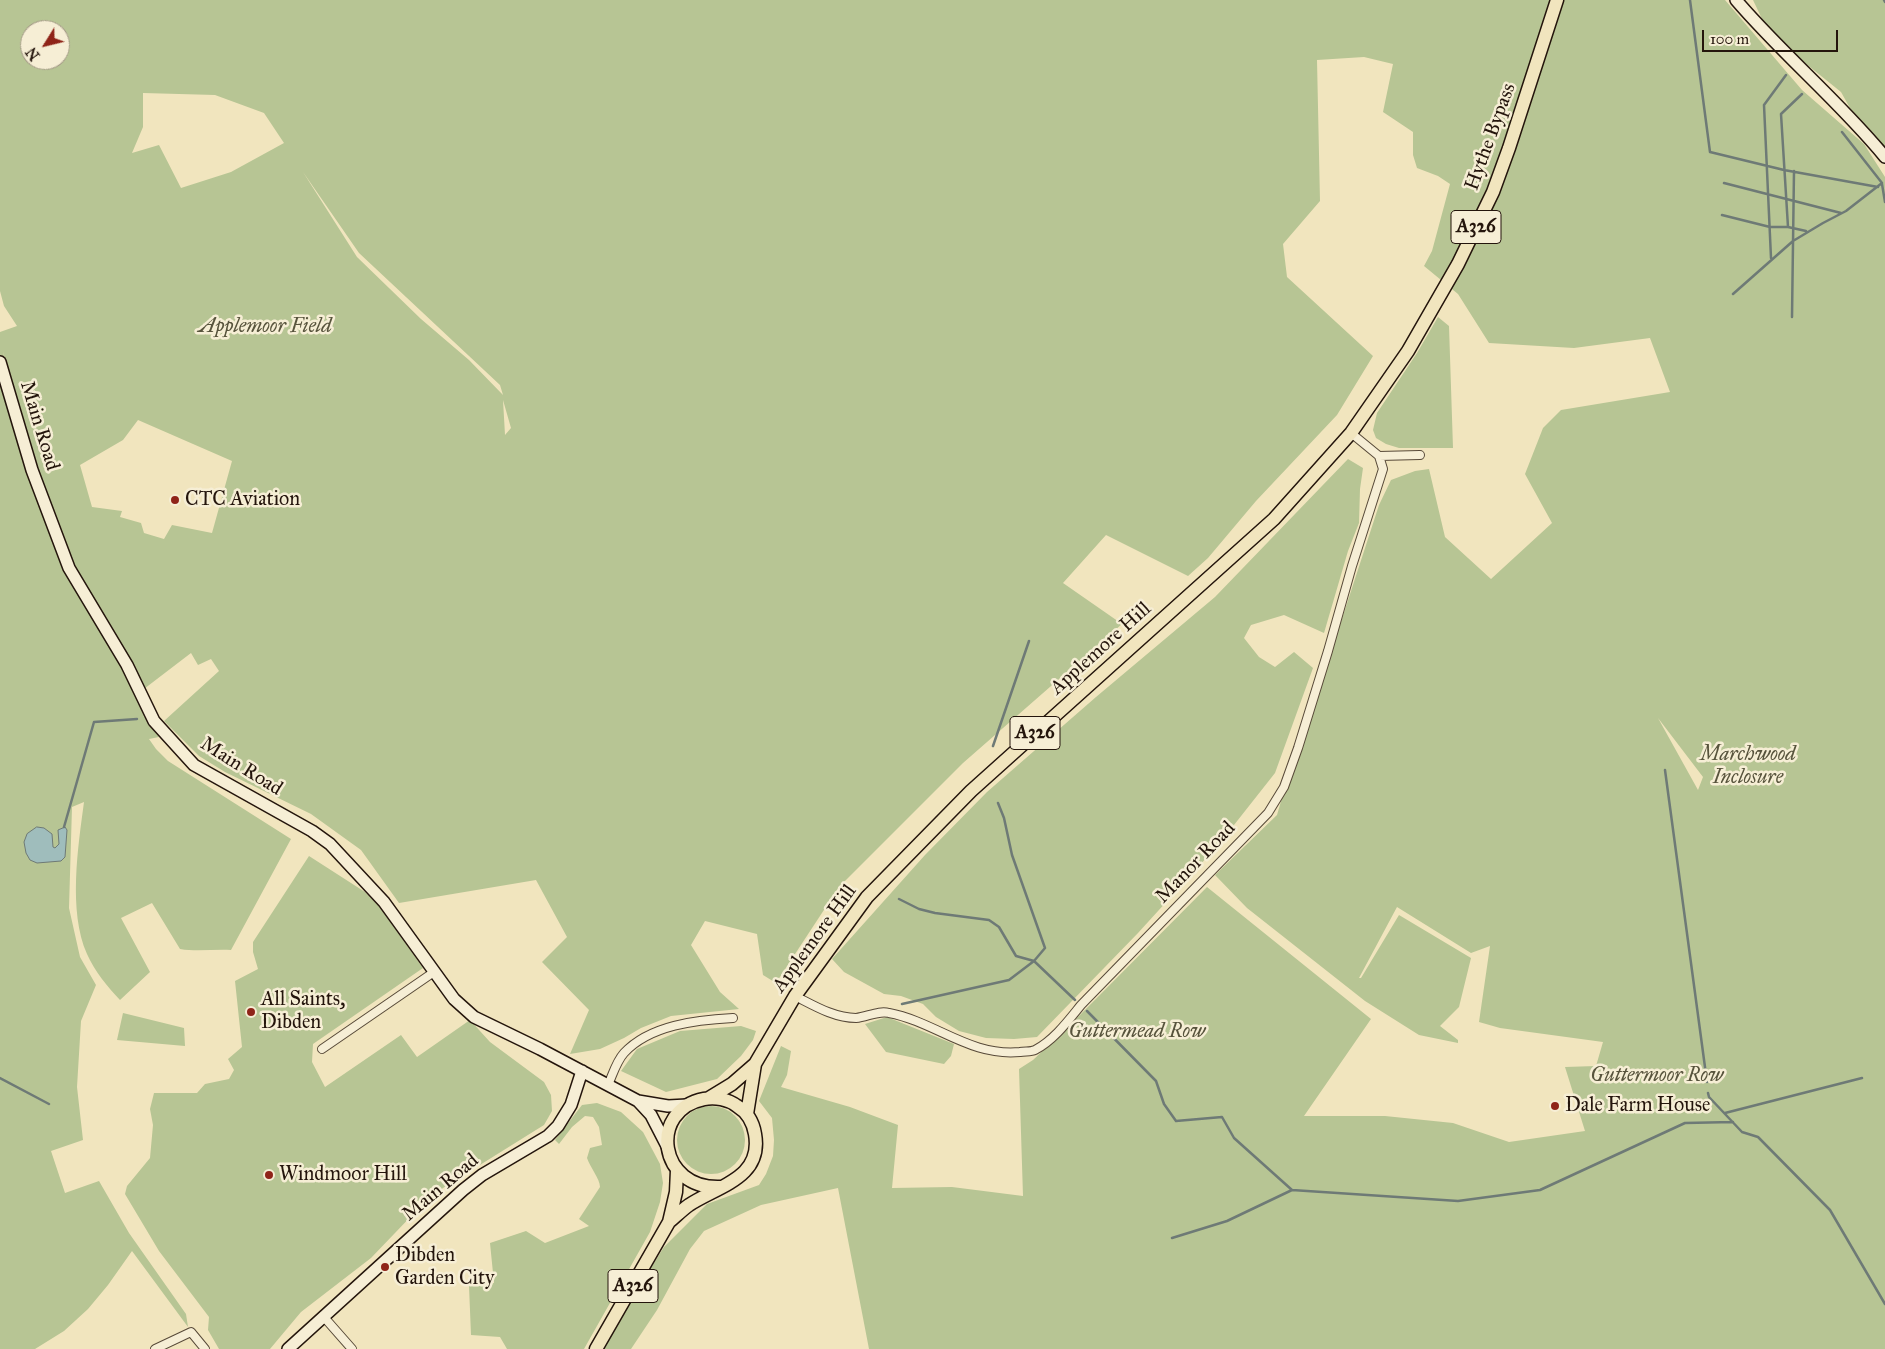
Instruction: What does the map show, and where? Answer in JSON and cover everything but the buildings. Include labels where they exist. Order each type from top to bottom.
[{"type":"main road","name":"Hythe Bypass","points":[[1351,433],[1408,351],[1458,264],[1493,192],[1510,148],[1558,0]]},
{"type":"main road","name":"Applemore Hill","points":[[709,1098],[732,1084],[755,1064],[794,996],[867,897],[971,790],[1274,518],[1351,433]]},
{"type":"main road","name":"Applemore Hill","points":[[747,1114],[755,1064]]},
{"type":"main road","points":[[709,1098],[723,1099],[736,1105],[747,1114],[754,1128],[757,1143],[754,1158],[747,1171],[735,1181],[721,1187],[696,1185],[685,1179],[676,1170],[667,1146],[668,1134],[678,1113],[687,1105],[709,1098]]},
{"type":"main road","name":"A326","points":[[596,1349],[669,1222],[676,1192],[676,1170]]},
{"type":"main road","name":"A326","points":[[669,1222],[687,1206],[721,1187]]},
{"type":"street","points":[[1736,0],[1800,69],[1862,129],[1885,157]]},
{"type":"street","name":"Main Road","points":[[0,362],[32,470],[69,568],[127,665],[154,721],[194,765],[312,831],[330,844],[384,902],[454,999],[474,1017],[638,1101],[668,1106],[687,1105]]},
{"type":"street","points":[[1351,433],[1379,456],[1420,455]]},
{"type":"street","name":"Manor Road","points":[[794,996],[831,1013],[855,1018],[886,1012],[904,1016],[968,1045],[990,1052],[1034,1051],[1054,1037],[1081,1005],[1268,813],[1284,788],[1328,652],[1352,566],[1383,469],[1379,456]]},
{"type":"street","points":[[322,1049],[434,972]]},
{"type":"street","points":[[608,1085],[616,1064],[634,1044],[655,1033],[679,1025],[700,1020],[733,1018]]},
{"type":"street","name":"Main Road","points":[[288,1349],[482,1175],[548,1136],[565,1116],[582,1071]]},
{"type":"street","name":"Main Road","points":[[638,1101],[651,1115],[667,1146]]},
{"type":"street","points":[[323,1316],[352,1349]]},
{"type":"street","points":[[155,1349],[190,1332],[206,1349]]},
{"type":"green space","points":[[0,0],[1725,0],[1802,90],[1864,144],[1885,177],[1885,1349],[869,1349],[838,1188],[761,1205],[704,1231],[690,1249],[657,1310],[631,1349],[600,1349],[664,1247],[707,1204],[759,1185],[766,1174],[773,1156],[772,1118],[759,1101],[781,1046],[791,1051],[787,1075],[781,1087],[850,1107],[898,1125],[892,1188],[952,1187],[1023,1196],[1019,1069],[1033,1060],[1072,1023],[1207,887],[1371,1019],[1304,1116],[1385,1116],[1453,1123],[1509,1142],[1585,1131],[1565,1067],[1596,1066],[1603,1042],[1500,1028],[1479,1022],[1490,946],[1471,953],[1397,907],[1359,978],[1361,978],[1399,915],[1471,958],[1459,1007],[1440,1026],[1458,1040],[1458,1043],[1419,1035],[1365,1001],[1247,908],[1215,875],[1277,815],[1298,743],[1339,628],[1379,505],[1391,480],[1415,471],[1429,469],[1445,537],[1491,579],[1552,523],[1525,474],[1543,428],[1561,410],[1670,392],[1650,338],[1574,348],[1489,343],[1458,294],[1424,266],[1432,251],[1450,184],[1438,176],[1417,168],[1413,155],[1413,132],[1383,112],[1393,64],[1364,57],[1317,60],[1320,201],[1283,244],[1287,277],[1373,356],[1337,415],[1256,501],[1208,558],[1188,576],[1106,535],[1063,583],[1122,624],[963,763],[839,887],[776,983],[763,975],[757,934],[705,921],[691,945],[720,992],[739,1009],[671,1016],[641,1028],[600,1049],[570,1054],[589,1010],[542,962],[567,937],[536,880],[399,903],[361,850],[311,814],[225,772],[199,756],[164,721],[219,671],[211,659],[198,665],[191,653],[140,692],[93,611],[159,737],[149,739],[156,749],[168,761],[291,839],[231,950],[180,949],[152,903],[121,918],[150,972],[120,1000],[94,967],[81,937],[76,899],[76,879],[84,802],[72,807],[69,908],[80,957],[96,985],[81,1021],[77,1087],[83,1140],[51,1151],[65,1193],[99,1181],[129,1233],[186,1314],[188,1327],[132,1251],[88,1309],[64,1331],[35,1349],[0,1349],[0,332],[17,326],[4,306],[0,291]],"holes":[[[143,93],[215,95],[264,113],[284,143],[231,172],[181,188],[159,145],[132,153],[143,127]],[[303,172],[359,253],[500,385],[503,395],[469,360],[421,319],[357,257]],[[3,352],[60,540],[23,441]],[[503,400],[511,428],[505,435]],[[138,420],[232,461],[212,533],[172,525],[164,539],[144,533],[141,523],[120,517],[122,511],[92,507],[80,465],[123,440]],[[1658,718],[1703,777],[1698,790]]]},
{"type":"green space","points":[[1753,0],[1885,0],[1885,151],[1855,117],[1841,92],[1800,59],[1763,21]]},
{"type":"green space","points":[[1438,317],[1449,326],[1453,448],[1399,448],[1386,444],[1376,438],[1373,430],[1377,413],[1417,353]]},
{"type":"green space","points":[[1348,459],[1363,468],[1359,523],[1348,551],[1324,633],[1284,615],[1251,625],[1244,638],[1259,657],[1275,667],[1294,652],[1313,668],[1275,773],[1219,844],[1138,933],[1037,1037],[1014,1039],[986,1038],[959,1031],[936,1017],[923,1004],[901,996],[884,994],[844,972],[832,959],[925,855],[987,792],[1215,597]]},
{"type":"green space","points":[[309,856],[365,892],[379,906],[423,968],[313,1044],[312,1062],[325,1087],[401,1035],[417,1057],[470,1020],[490,1042],[544,1082],[551,1095],[552,1111],[544,1125],[443,1188],[418,1209],[371,1258],[301,1312],[270,1349],[219,1349],[208,1330],[209,1317],[159,1251],[125,1194],[127,1186],[150,1158],[153,1125],[150,1109],[154,1093],[197,1093],[205,1084],[229,1079],[234,1070],[228,1059],[242,1047],[235,981],[258,969],[253,952],[253,942]]},
{"type":"green space","points":[[123,1013],[184,1028],[185,1046],[117,1040]]},
{"type":"green space","points":[[887,1017],[954,1044],[951,1056],[944,1064],[886,1052],[865,1024]]},
{"type":"green space","points":[[741,1026],[756,1031],[753,1040],[741,1056],[717,1079],[666,1092],[621,1071],[637,1049],[680,1031]]},
{"type":"green space","points":[[597,1103],[621,1112],[643,1132],[660,1164],[663,1183],[660,1202],[650,1232],[584,1349],[507,1349],[500,1337],[471,1335],[469,1286],[494,1283],[490,1243],[526,1231],[545,1243],[589,1226],[579,1219],[600,1187],[587,1158],[590,1148],[602,1145],[599,1127],[593,1117],[585,1116],[572,1127],[559,1144],[555,1140],[582,1105]]},
{"type":"green space","points":[[711,1106],[724,1109],[735,1116],[742,1127],[745,1140],[742,1153],[735,1164],[724,1171],[711,1174],[698,1171],[687,1164],[680,1153],[677,1140],[680,1127],[687,1116],[698,1109]]},
{"type":"water","points":[[37,827],[44,828],[52,834],[53,847],[55,848],[59,844],[58,830],[65,827],[67,830],[65,857],[61,861],[37,863],[30,860],[26,853],[24,842],[27,834]]},
{"type":"waterway","points":[[1690,0],[1710,152],[1784,170],[1878,187]]},
{"type":"waterway","points":[[1771,258],[1764,105],[1786,75]]},
{"type":"waterway","points":[[1788,227],[1781,114],[1802,94]]},
{"type":"waterway","points":[[1733,294],[1793,241],[1846,211],[1882,183],[1842,132]]},
{"type":"waterway","points":[[1792,317],[1794,171]]},
{"type":"waterway","points":[[1724,183],[1841,213]]},
{"type":"waterway","points":[[1882,184],[1885,202]]},
{"type":"waterway","points":[[1722,215],[1770,227],[1788,227],[1806,231]]},
{"type":"waterway","points":[[993,746],[1029,641]]},
{"type":"waterway","points":[[64,827],[94,722],[137,719]]},
{"type":"waterway","points":[[1665,770],[1707,1082]]},
{"type":"waterway","points":[[998,803],[1004,818],[1012,855],[1045,948],[1034,961],[1075,1000]]},
{"type":"waterway","points":[[899,899],[919,909],[935,913],[989,920],[999,927],[1016,956],[1034,961]]},
{"type":"waterway","points":[[902,1004],[1009,980],[1034,961]]},
{"type":"waterway","points":[[1087,1011],[1156,1081],[1164,1104],[1176,1121],[1222,1117],[1234,1138],[1292,1190],[1458,1201],[1540,1190],[1685,1123],[1733,1122]]},
{"type":"waterway","points":[[0,1078],[49,1104]]},
{"type":"waterway","points":[[1725,1113],[1862,1078]]},
{"type":"waterway","points":[[1708,1093],[1709,1097],[1742,1132],[1758,1137],[1830,1210],[1885,1304]]},
{"type":"waterway","points":[[1172,1238],[1227,1221],[1292,1190]]},
{"type":"place","name":"CTC Aviation","points":[[175,500]]},
{"type":"place","name":"All Saints, Dibden","points":[[251,1012]]},
{"type":"place","name":"Dale Farm House","points":[[1555,1106]]},
{"type":"place","name":"Windmoor Hill","points":[[269,1175]]},
{"type":"place","name":"Dibden Garden City","points":[[385,1267]]},
{"type":"park label","name":"Applemoor Field","points":[[265,327]]},
{"type":"park label","name":"Marchwood Inclosure","points":[[1748,766]]},
{"type":"park label","name":"Guttermead Row","points":[[1137,1032]]},
{"type":"park label","name":"Guttermoor Row","points":[[1657,1076]]}]
